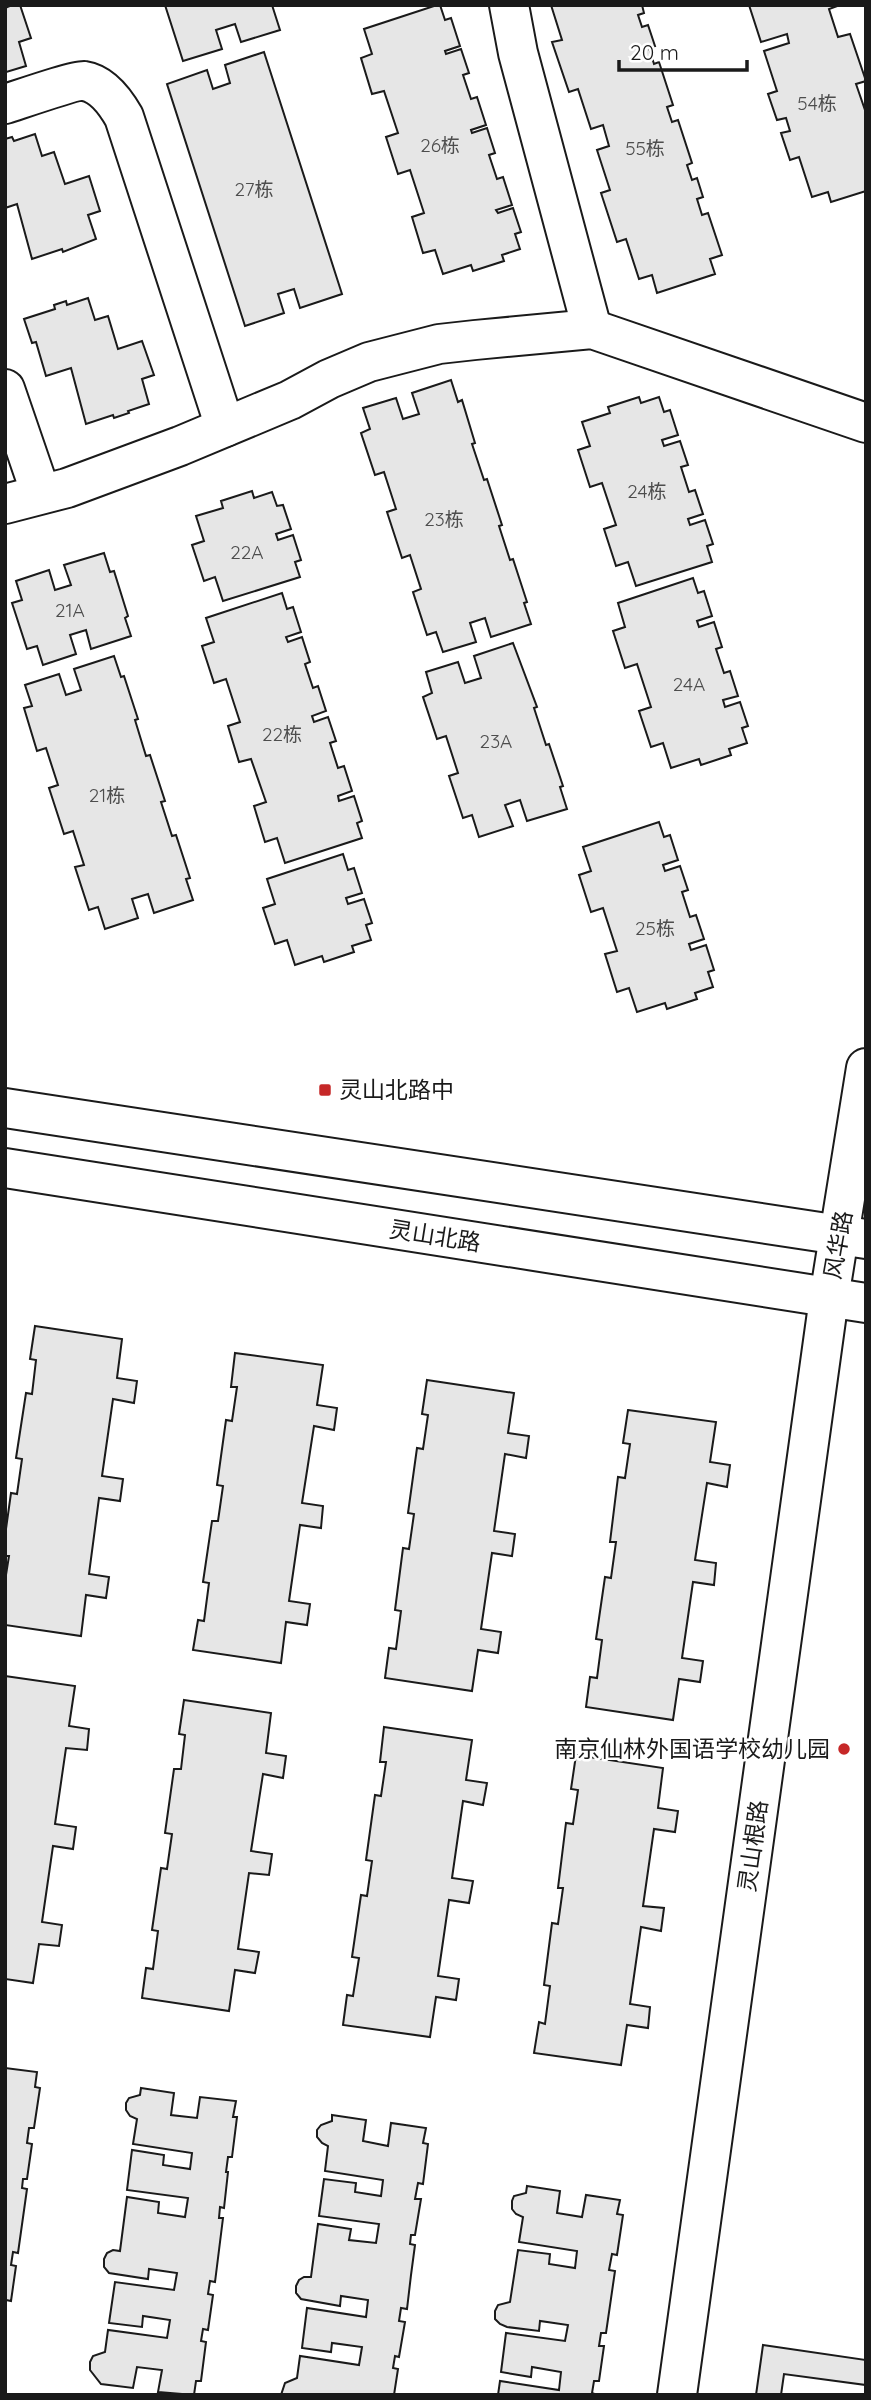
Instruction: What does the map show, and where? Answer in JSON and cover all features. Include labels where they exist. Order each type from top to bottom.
[{"type":"main road","points":[[509,5],[517,53],[592,329]]},
{"type":"main road","points":[[5,104],[83,80],[107,94],[117,104],[124,117],[225,427]]},
{"type":"main road","points":[[5,389],[23,499],[67,488],[225,427],[290,400],[329,379],[403,351],[439,344],[592,329],[866,423]]},
{"type":"main road","name":"风华路","points":[[829,1298],[853,1237],[866,1068]]},
{"type":"main road","points":[[5,1108],[853,1237]]},
{"type":"main road","name":"灵山北路","points":[[5,1168],[866,1303]]},
{"type":"main road","name":"灵山根路","points":[[677,2395],[829,1298]]},
{"type":"building","points":[[20,5],[31,38],[19,42],[26,66],[6,72],[5,75],[5,8]]},
{"type":"building","points":[[165,5],[272,5],[280,30],[241,42],[235,24],[216,30],[222,49],[183,61]]},
{"type":"building","points":[[440,5],[445,20],[451,18],[460,46],[445,51],[446,54],[461,49],[469,73],[463,75],[471,99],[477,97],[486,125],[471,130],[472,133],[487,128],[495,153],[489,155],[497,179],[503,177],[512,205],[496,210],[498,213],[513,208],[521,232],[515,234],[520,249],[502,255],[504,261],[473,271],[471,265],[443,274],[435,250],[423,253],[412,217],[424,213],[410,170],[398,174],[386,137],[398,133],[384,91],[372,94],[361,58],[372,54],[364,29]]},
{"type":"building","points":[[551,5],[642,5],[644,13],[638,15],[642,27],[648,25],[655,46],[649,48],[654,64],[659,62],[673,105],[667,107],[672,122],[678,120],[692,163],[687,165],[692,180],[697,178],[703,197],[697,199],[702,215],[708,213],[722,255],[710,259],[715,274],[657,293],[652,275],[639,279],[626,239],[617,242],[601,193],[610,190],[597,150],[609,146],[603,125],[591,129],[578,89],[569,92],[552,42],[562,40]]},
{"type":"building","points":[[749,5],[840,5],[829,9],[838,37],[850,34],[866,81],[856,84],[866,113],[866,191],[831,202],[828,192],[812,197],[799,157],[790,160],[781,133],[790,131],[786,118],[777,120],[768,94],[777,91],[764,51],[789,43],[787,34],[761,42]]},
{"type":"building","points":[[264,52],[342,294],[300,308],[294,289],[278,294],[284,313],[245,326],[167,84],[207,70],[213,89],[230,83],[225,65]]},
{"type":"building","points":[[35,134],[42,156],[54,152],[65,184],[89,176],[100,211],[88,215],[96,239],[63,252],[62,249],[32,259],[17,204],[5,208],[5,139],[12,137],[14,141]]},
{"type":"building","points":[[88,298],[95,320],[108,316],[118,349],[142,341],[154,375],[142,379],[149,404],[114,418],[113,415],[86,424],[71,368],[46,376],[36,342],[32,343],[24,319],[55,309],[54,305],[66,301],[67,305]]},
{"type":"building","points":[[451,380],[458,402],[462,400],[475,443],[472,444],[484,480],[487,479],[510,560],[513,559],[527,602],[524,603],[531,624],[491,637],[485,618],[470,623],[476,642],[443,652],[436,632],[427,635],[413,592],[421,589],[410,555],[402,558],[387,512],[396,509],[384,472],[375,475],[361,433],[370,429],[363,408],[396,398],[403,419],[419,414],[412,393]]},
{"type":"building","points":[[639,397],[641,403],[659,397],[664,412],[670,410],[678,435],[662,440],[664,446],[680,441],[688,465],[681,467],[689,492],[695,490],[703,514],[688,519],[690,525],[705,520],[713,544],[707,546],[712,562],[636,586],[628,562],[616,566],[604,529],[616,525],[602,483],[590,487],[578,450],[590,446],[582,422],[610,413],[608,407]]},
{"type":"building","points":[[252,491],[254,498],[272,492],[277,506],[283,505],[291,529],[276,534],[278,540],[293,535],[301,560],[295,562],[300,577],[223,601],[215,577],[204,581],[192,545],[204,541],[196,516],[223,508],[221,501]]},
{"type":"building","points":[[104,553],[110,572],[114,571],[128,616],[125,618],[131,636],[91,649],[86,630],[70,635],[76,654],[43,665],[37,646],[27,649],[12,603],[22,600],[16,581],[49,570],[55,590],[71,585],[64,565]]},
{"type":"building","points":[[693,578],[698,593],[704,591],[712,616],[697,621],[699,627],[714,622],[722,647],[716,649],[724,673],[730,671],[738,696],[723,700],[725,707],[740,702],[748,726],[742,728],[747,743],[729,749],[731,755],[701,765],[699,759],[671,768],[663,743],[651,747],[639,711],[651,707],[637,664],[625,668],[613,631],[625,627],[618,603]]},
{"type":"building","points":[[282,593],[287,609],[293,607],[301,632],[286,637],[288,642],[302,637],[310,662],[305,664],[313,688],[318,686],[326,711],[312,716],[314,722],[328,717],[336,741],[330,743],[338,768],[344,766],[352,791],[338,796],[339,801],[354,796],[362,821],[357,823],[362,838],[285,863],[277,838],[265,842],[254,806],[266,802],[251,759],[239,762],[228,726],[240,722],[226,679],[214,683],[202,646],[214,642],[206,618]]},
{"type":"building","points":[[513,643],[537,707],[534,708],[546,745],[549,744],[563,786],[560,787],[567,809],[527,821],[520,800],[505,805],[513,826],[479,837],[472,815],[463,818],[449,776],[458,773],[446,736],[437,739],[423,697],[432,693],[426,672],[458,662],[465,683],[481,678],[474,656]]},
{"type":"building","points":[[114,656],[121,677],[124,676],[138,719],[135,720],[146,756],[150,755],[165,801],[161,802],[172,836],[176,835],[190,878],[186,879],[193,900],[154,913],[148,894],[132,899],[138,918],[105,929],[98,907],[89,910],[75,867],[84,865],[73,831],[64,834],[49,788],[58,785],[46,748],[37,751],[24,708],[32,706],[25,685],[59,674],[66,695],[81,690],[74,669]]},
{"type":"building","points":[[659,822],[664,837],[670,835],[678,860],[663,865],[665,871],[680,866],[688,890],[682,892],[690,917],[696,915],[704,939],[689,944],[691,950],[706,945],[714,970],[708,972],[713,987],[695,993],[697,999],[667,1009],[665,1003],[637,1012],[629,988],[617,992],[605,954],[617,951],[603,908],[591,912],[579,875],[591,871],[583,847]]},
{"type":"building","points":[[343,854],[348,870],[354,868],[362,893],[346,898],[348,904],[364,899],[372,923],[366,925],[371,940],[352,946],[354,952],[324,962],[322,956],[295,965],[287,940],[275,944],[263,908],[275,904],[267,879]]},
{"type":"building","points":[[35,1326],[122,1339],[117,1378],[137,1381],[134,1403],[113,1399],[102,1476],[123,1479],[120,1501],[99,1498],[89,1574],[109,1577],[106,1598],[86,1595],[81,1636],[5,1625],[5,1581],[9,1556],[5,1556],[5,1536],[11,1493],[17,1494],[22,1459],[16,1458],[26,1393],[32,1394],[36,1360],[30,1359]]},
{"type":"building","points":[[235,1353],[323,1365],[317,1405],[337,1408],[334,1430],[314,1426],[302,1503],[323,1506],[321,1528],[300,1525],[289,1601],[310,1604],[307,1625],[286,1622],[281,1663],[193,1650],[198,1620],[204,1621],[209,1583],[203,1582],[212,1521],[218,1521],[223,1486],[217,1485],[226,1420],[232,1421],[237,1387],[231,1387]]},
{"type":"building","points":[[427,1380],[514,1393],[508,1433],[529,1436],[526,1458],[505,1454],[494,1531],[515,1534],[512,1556],[492,1553],[481,1629],[501,1632],[498,1653],[478,1650],[472,1691],[385,1678],[389,1648],[396,1649],[401,1611],[395,1610],[403,1548],[409,1549],[414,1514],[408,1513],[417,1448],[423,1449],[428,1415],[422,1414]]},
{"type":"building","points":[[628,1410],[716,1422],[710,1462],[730,1465],[727,1487],[707,1483],[695,1560],[716,1563],[714,1585],[693,1582],[682,1658],[703,1661],[700,1682],[679,1679],[673,1720],[586,1707],[590,1677],[597,1678],[602,1640],[596,1639],[605,1577],[611,1578],[616,1542],[610,1542],[618,1477],[625,1478],[630,1444],[623,1443]]},
{"type":"building","points":[[5,1676],[75,1686],[69,1726],[89,1729],[87,1750],[66,1748],[55,1824],[76,1827],[73,1849],[53,1846],[42,1922],[62,1925],[59,1946],[39,1944],[33,1983],[5,1979]]},
{"type":"building","points":[[184,1700],[271,1713],[266,1753],[286,1756],[283,1778],[263,1774],[251,1851],[272,1854],[269,1875],[249,1873],[238,1949],[259,1952],[255,1973],[235,1970],[229,2011],[142,1998],[146,1968],[153,1969],[158,1931],[152,1930],[161,1868],[167,1869],[172,1834],[165,1833],[174,1769],[181,1769],[185,1735],[179,1734]]},
{"type":"building","points":[[384,1727],[472,1740],[466,1780],[487,1783],[483,1805],[463,1801],[452,1878],[473,1881],[469,1903],[449,1900],[438,1976],[459,1979],[456,2000],[436,1997],[430,2037],[343,2025],[347,1995],[353,1996],[359,1958],[352,1957],[361,1895],[367,1896],[372,1861],[366,1860],[375,1795],[381,1796],[386,1762],[380,1762]]},
{"type":"building","points":[[576,1755],[663,1768],[658,1808],[678,1811],[675,1832],[654,1829],[643,1906],[664,1908],[661,1931],[641,1927],[630,2004],[650,2007],[648,2028],[627,2025],[621,2065],[534,2053],[539,2022],[545,2024],[550,1986],[544,1985],[552,1923],[558,1924],[563,1888],[558,1888],[566,1823],[573,1824],[578,1790],[571,1789]]},
{"type":"building","points":[[5,2068],[37,2072],[35,2087],[40,2088],[34,2128],[29,2128],[27,2143],[32,2144],[27,2179],[23,2179],[22,2188],[27,2189],[18,2253],[13,2252],[11,2265],[16,2266],[11,2301],[6,2300],[5,2307]]},
{"type":"building","points":[[141,2088],[174,2093],[171,2115],[197,2118],[200,2097],[236,2101],[233,2117],[237,2117],[232,2157],[228,2157],[224,2208],[220,2207],[219,2218],[223,2218],[215,2282],[210,2281],[208,2294],[213,2295],[208,2330],[203,2329],[201,2341],[206,2342],[201,2381],[196,2381],[194,2395],[158,2392],[162,2370],[137,2367],[133,2388],[101,2384],[90,2370],[93,2356],[105,2352],[108,2330],[167,2338],[170,2320],[143,2316],[142,2327],[109,2323],[115,2282],[174,2290],[177,2273],[149,2269],[148,2279],[109,2273],[104,2267],[107,2253],[120,2251],[127,2197],[159,2202],[158,2213],[185,2217],[188,2198],[127,2190],[132,2150],[164,2155],[163,2165],[190,2169],[192,2153],[133,2144],[137,2119],[130,2116],[126,2103],[129,2098],[140,2095]]},
{"type":"building","points":[[332,2115],[366,2120],[363,2141],[388,2146],[391,2123],[426,2128],[423,2143],[428,2144],[423,2184],[418,2183],[415,2199],[421,2199],[415,2235],[411,2235],[410,2244],[415,2245],[407,2309],[401,2308],[399,2321],[405,2322],[399,2357],[395,2356],[393,2368],[398,2369],[394,2395],[281,2395],[285,2383],[297,2378],[300,2356],[359,2365],[362,2347],[332,2343],[331,2352],[302,2348],[307,2308],[366,2317],[368,2300],[341,2296],[340,2306],[301,2299],[296,2293],[299,2280],[311,2277],[318,2224],[351,2229],[349,2240],[376,2243],[379,2224],[319,2216],[324,2179],[356,2183],[355,2192],[381,2196],[383,2180],[325,2171],[328,2146],[317,2137],[317,2130],[321,2125],[332,2121]]},
{"type":"building","points":[[527,2186],[560,2191],[557,2213],[582,2217],[586,2195],[620,2200],[617,2214],[623,2215],[617,2255],[612,2254],[609,2270],[615,2271],[606,2333],[601,2333],[599,2346],[604,2346],[599,2381],[594,2381],[592,2393],[597,2395],[498,2395],[500,2381],[559,2390],[561,2372],[532,2367],[531,2377],[501,2372],[506,2333],[565,2341],[568,2325],[540,2321],[539,2331],[507,2327],[495,2319],[498,2305],[510,2302],[518,2250],[550,2254],[549,2264],[575,2268],[577,2251],[519,2242],[523,2217],[512,2209],[512,2201],[514,2196],[526,2193]]},
{"type":"building","points":[[763,2345],[866,2360],[866,2385],[784,2374],[781,2395],[756,2395]]},
{"type":"place","name":"灵山北路中","points":[[325,1090]]},
{"type":"place","name":"南京仙林外国语学校幼儿园","points":[[844,1749]]}]
